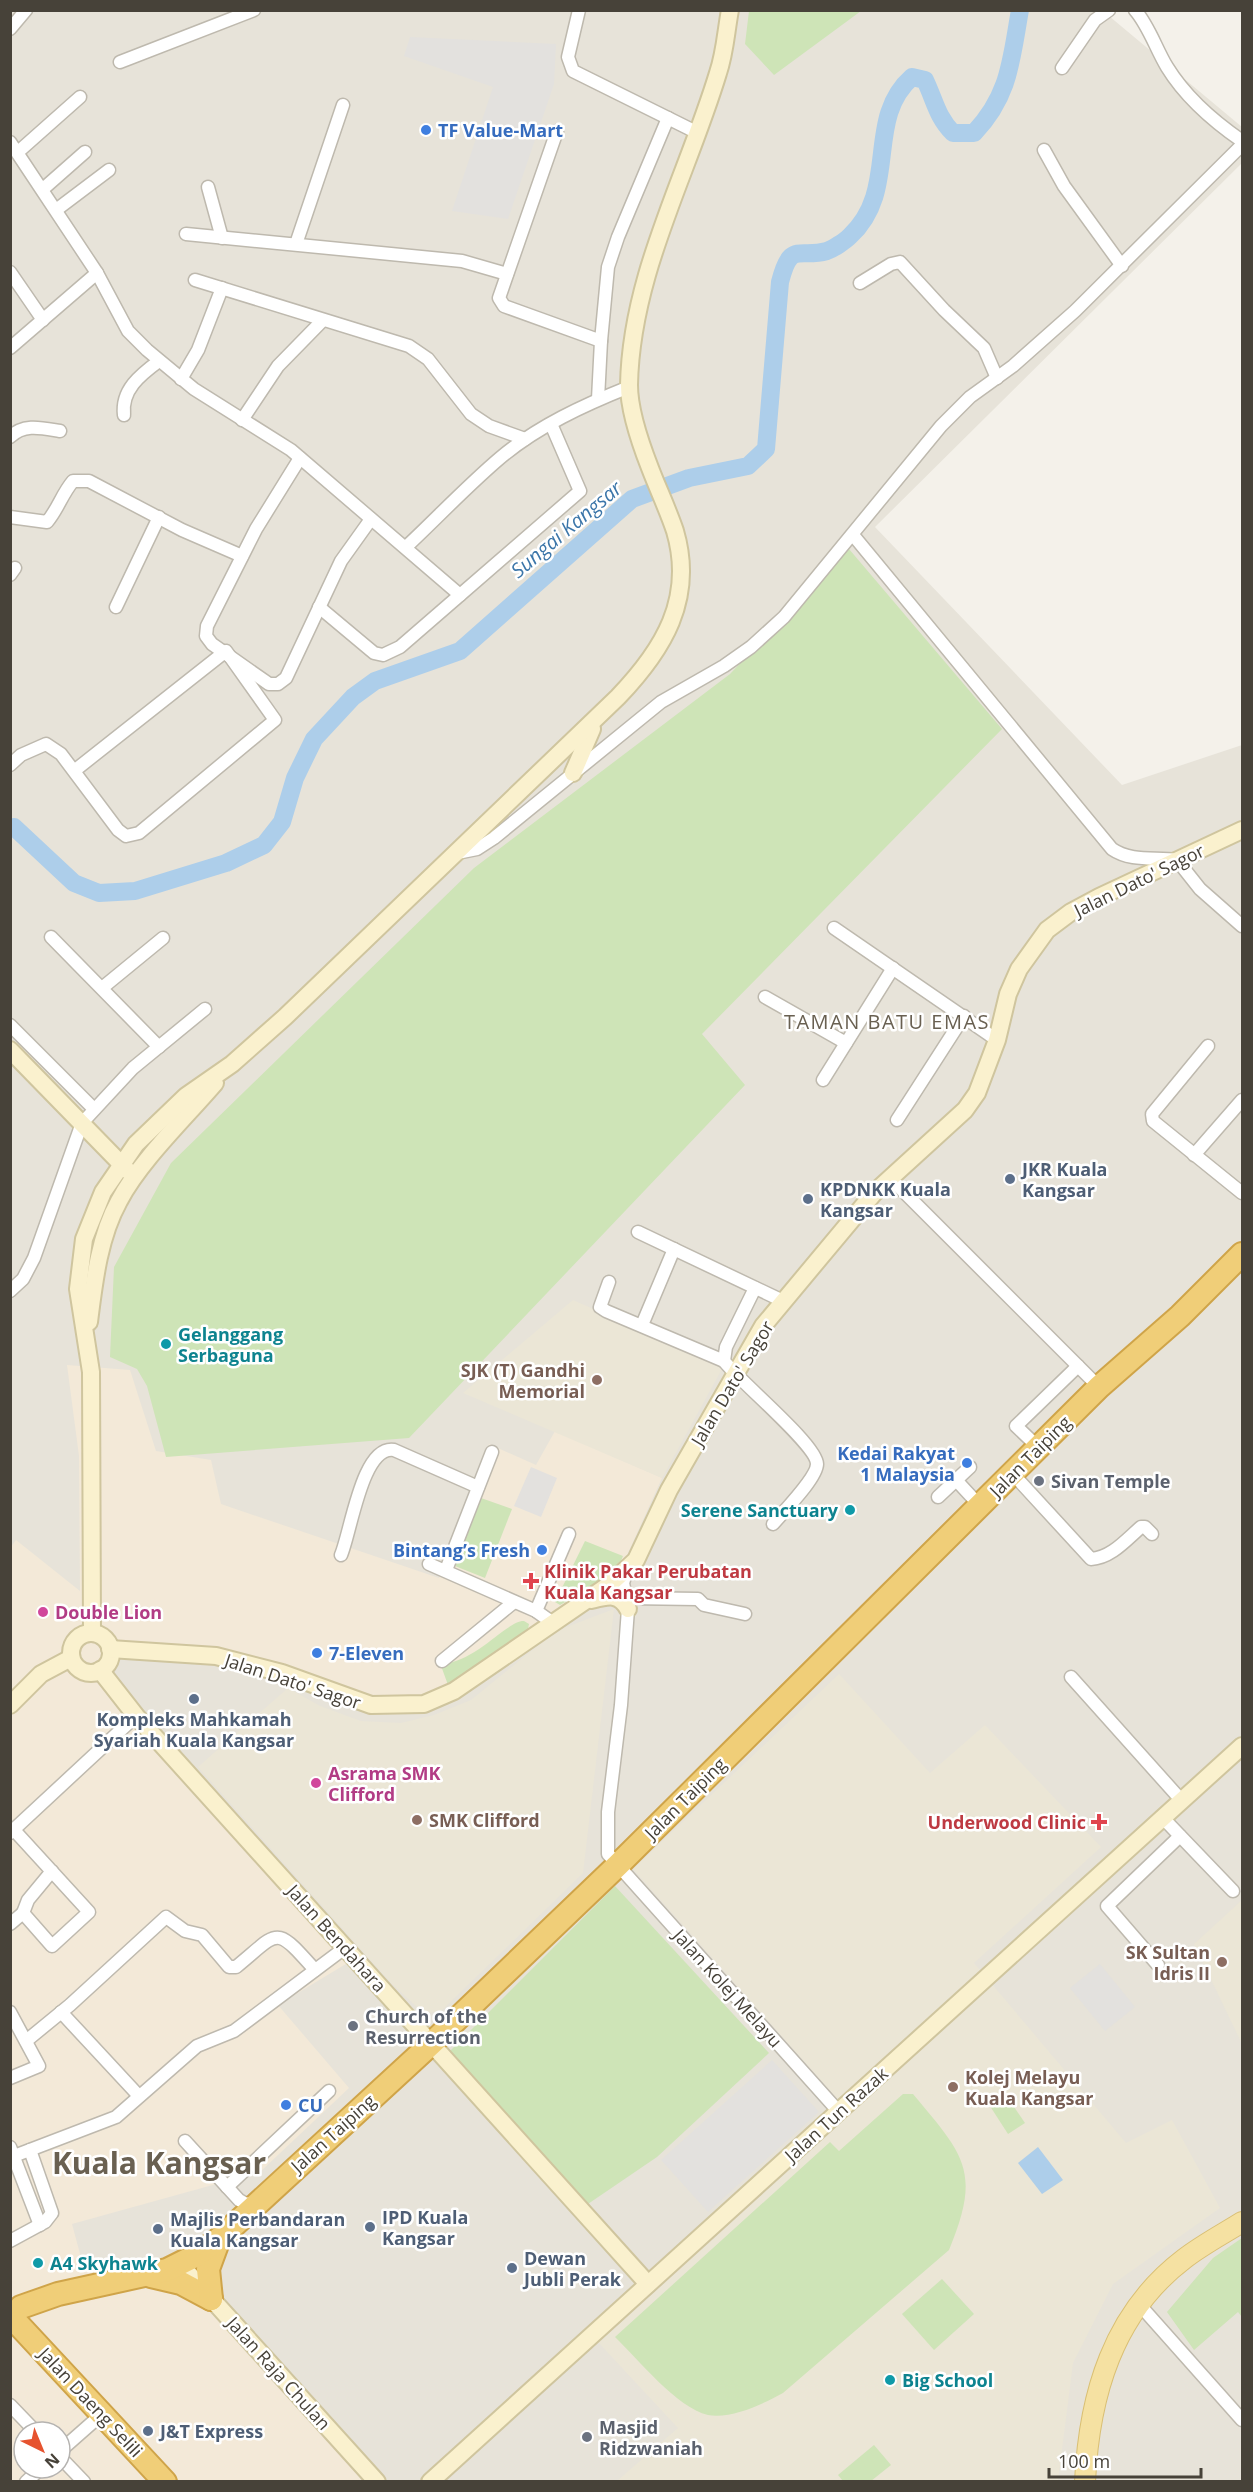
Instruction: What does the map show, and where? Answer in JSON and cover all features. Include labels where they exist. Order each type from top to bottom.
[{"type":"highway","name":"Jalan Taiping","points":[[1141,1349],[1170,1309],[1242,1236]]},
{"type":"highway","name":"Jalan Taiping","points":[[219,2239],[245,2207],[431,2044],[618,1865],[1099,1387],[1180,1316],[1242,1254]]},
{"type":"highway","points":[[15,2314],[58,2294],[113,2281],[150,2276],[181,2265],[219,2239]]},
{"type":"highway","points":[[211,2299],[208,2269],[219,2239]]},
{"type":"highway","points":[[150,2276],[181,2283],[211,2299]]},
{"type":"highway","name":"Jalan Daeng Selili","points":[[15,2314],[102,2414],[165,2481]]},
{"type":"main road","points":[[92,1632],[91,1372],[78,1289],[84,1239],[103,1192],[136,1144],[186,1096],[232,1064],[285,1017],[596,720],[653,659],[669,628],[676,610],[681,583],[675,532],[641,447],[629,387],[632,352],[648,268],[719,70],[730,10]]},
{"type":"main road","points":[[573,773],[596,720]]},
{"type":"main road","name":"Jalan Dato' Sagor","points":[[110,1649],[216,1656],[282,1673],[353,1701],[391,1706],[424,1704],[454,1691],[586,1601],[625,1586],[669,1490],[763,1326],[874,1193],[965,1110],[986,1073],[1008,994],[1019,969],[1047,930],[1071,912],[1099,897],[1242,830]]},
{"type":"main road","points":[[12,1055],[135,1178]]},
{"type":"main road","points":[[87,1341],[92,1295],[102,1246],[118,1201],[232,1064]]},
{"type":"main road","points":[[586,1601],[617,1596],[623,1600],[625,1586]]},
{"type":"main road","points":[[10,1705],[41,1674],[71,1658],[75,1640],[92,1632],[104,1637],[110,1649],[109,1661],[100,1670],[82,1671],[71,1658]]},
{"type":"main road","name":"Jalan Bendahara","points":[[100,1670],[136,1716],[648,2284]]},
{"type":"main road","name":"Jalan Tun Razak","points":[[429,2481],[1242,1746]]},
{"type":"main road","points":[[1085,2481],[1095,2410],[1106,2362],[1138,2303],[1184,2259],[1242,2222]]},
{"type":"main road","name":"Jalan Raja Chulan","points":[[181,2265],[377,2481]]},
{"type":"street","points":[[10,29],[26,10]]},
{"type":"street","points":[[120,62],[254,10]]},
{"type":"street","points":[[579,10],[568,57],[573,72],[698,133]]},
{"type":"street","points":[[1062,68],[1095,20],[1109,10]]},
{"type":"street","points":[[458,852],[487,843],[526,814],[661,702],[724,666],[751,647],[784,617],[940,426],[970,398],[1066,319],[1122,266],[1242,143],[1204,112],[1188,94],[1168,69],[1135,10]]},
{"type":"street","points":[[80,97],[14,147],[97,273],[128,331],[181,379],[300,458],[460,595]]},
{"type":"street","points":[[296,244],[343,105]]},
{"type":"street","points":[[598,399],[600,341],[608,267],[618,237],[668,118]]},
{"type":"street","points":[[557,131],[499,297],[504,306],[600,341]]},
{"type":"street","points":[[1044,150],[1064,186],[1122,266]]},
{"type":"street","points":[[43,189],[85,152]]},
{"type":"street","points":[[56,210],[109,170]]},
{"type":"street","points":[[208,187],[222,237]]},
{"type":"street","points":[[186,234],[462,261],[507,274]]},
{"type":"street","points":[[860,284],[891,264],[900,262],[944,310],[984,348],[997,378]]},
{"type":"street","points":[[10,272],[43,320]]},
{"type":"street","points":[[10,348],[97,273]]},
{"type":"street","points":[[195,280],[409,346],[428,360],[471,414],[489,426],[525,440]]},
{"type":"street","points":[[181,379],[198,350],[222,288]]},
{"type":"street","points":[[242,420],[278,366],[323,320]]},
{"type":"street","points":[[124,415],[122,402],[128,390],[139,376],[159,361]]},
{"type":"street","points":[[406,547],[500,458],[525,440],[598,399],[629,387]]},
{"type":"street","points":[[319,607],[374,653],[383,655],[400,647],[580,491],[551,424]]},
{"type":"street","points":[[10,437],[18,429],[36,427],[60,431]]},
{"type":"street","points":[[300,458],[242,556],[207,626],[206,636],[212,644],[269,684],[278,684],[286,678],[341,561],[371,519]]},
{"type":"street","points":[[10,518],[47,522],[56,512],[62,494],[73,481],[89,481],[242,556]]},
{"type":"street","points":[[116,607],[159,517]]},
{"type":"street","points":[[854,534],[1112,849],[1121,855],[1134,858],[1178,860],[1200,889],[1242,926]]},
{"type":"street","points":[[10,765],[21,754],[46,744],[61,754],[118,830],[126,836],[139,833],[275,720],[225,651]]},
{"type":"street","points":[[74,771],[225,651]]},
{"type":"street","points":[[834,928],[997,1040]]},
{"type":"street","points":[[51,937],[159,1047]]},
{"type":"street","points":[[102,988],[163,938]]},
{"type":"street","points":[[823,1080],[893,968]]},
{"type":"street","points":[[765,997],[846,1043]]},
{"type":"street","points":[[10,1291],[23,1279],[34,1258],[82,1123],[134,1068],[205,1009]]},
{"type":"street","points":[[897,1120],[964,1016]]},
{"type":"street","points":[[10,1025],[94,1109]]},
{"type":"street","points":[[1208,1047],[1152,1114],[1153,1120],[1242,1193]]},
{"type":"street","points":[[1194,1155],[1242,1100]]},
{"type":"street","points":[[890,1178],[1099,1387]]},
{"type":"street","points":[[638,1232],[783,1301]]},
{"type":"street","points":[[642,1325],[674,1249]]},
{"type":"street","points":[[609,1282],[600,1306],[724,1361],[735,1375],[815,1454],[817,1466],[812,1477],[773,1524]]},
{"type":"street","points":[[724,1361],[726,1347],[755,1288]]},
{"type":"street","points":[[1039,1448],[1016,1426],[1078,1366]]},
{"type":"street","points":[[341,1555],[362,1487],[375,1457],[380,1452],[387,1449],[394,1450],[478,1487]]},
{"type":"street","points":[[446,1570],[492,1452]]},
{"type":"street","points":[[938,1497],[970,1467]]},
{"type":"street","points":[[1012,1474],[1091,1559],[1100,1559],[1115,1550],[1141,1527],[1145,1527],[1152,1534]]},
{"type":"street","points":[[956,1480],[980,1506]]},
{"type":"street","points":[[536,1611],[569,1534]]},
{"type":"street","points":[[429,1564],[536,1611],[553,1623]]},
{"type":"street","points":[[625,1586],[698,1599],[704,1605],[746,1614]]},
{"type":"street","name":"Jalan Kolej Melayu","points":[[625,1586],[607,1830],[608,1854],[839,2112]]},
{"type":"street","points":[[442,1661],[514,1602]]},
{"type":"street","points":[[1071,1677],[1182,1801]]},
{"type":"street","points":[[23,1913],[52,1946],[89,1912],[12,1831],[136,1716]]},
{"type":"street","points":[[1163,1818],[1233,1891]]},
{"type":"street","points":[[1158,1965],[1107,1906],[1180,1836]]},
{"type":"street","points":[[10,1924],[23,1913],[28,1900],[52,1871]]},
{"type":"street","points":[[26,2041],[166,1917],[185,1931],[202,1935],[229,1967],[236,1967],[268,1938],[278,1936],[285,1938],[315,1970]]},
{"type":"street","points":[[40,2225],[12,2151],[30,2150],[116,2117],[197,2046],[234,2031],[346,1947]]},
{"type":"street","points":[[10,2012],[39,2066],[10,2078]]},
{"type":"street","points":[[61,2012],[140,2096]]},
{"type":"street","points":[[227,2187],[329,2091]]},
{"type":"street","points":[[184,2141],[245,2207]]},
{"type":"street","points":[[10,2241],[40,2225],[52,2213],[51,2202],[30,2150]]},
{"type":"street","points":[[1138,2303],[1242,2420]]},
{"type":"street","points":[[10,2406],[24,2420]]},
{"type":"street","points":[[72,2440],[102,2414]]},
{"type":"street","points":[[72,2469],[84,2481]]},
{"type":"shaded area","points":[[11,11],[1103,11],[1242,127],[1242,163],[875,527],[1122,785],[1242,745],[1242,2481],[11,2482]]},
{"type":"shaded area","points":[[410,37],[556,44],[554,84],[508,219],[452,211],[493,87],[404,56]]},
{"type":"shaded area","name":"SJK (T) Gandhi Memorial","points":[[573,1300],[723,1367],[662,1478],[463,1393]]},
{"type":"shaded area","points":[[67,1365],[130,1370],[156,1451],[211,1460],[221,1504],[439,1578],[489,1444],[536,1465],[555,1431],[662,1478],[623,1564],[598,1588],[557,1610],[453,1687],[403,1700],[377,1700],[198,1647],[114,1644],[112,1678],[359,1956],[278,2005],[349,2088],[260,2172],[72,2224],[83,2265],[174,2257],[364,2481],[11,2482],[11,1547],[16,1540],[80,1591],[79,1456]]},
{"type":"shaded area","points":[[531,1467],[557,1478],[541,1517],[514,1506]]},
{"type":"shaded area","name":"SMK Clifford","points":[[614,1609],[583,1873],[441,2011],[428,2013],[417,2007],[391,1983],[198,1767],[288,1688],[320,1706],[361,1721],[401,1723],[434,1715],[471,1700],[556,1631]]},
{"type":"shaded area","name":"Kolej Melayu Kuala Kangsar","points":[[839,1674],[930,1773],[985,1725],[1101,1847],[974,1963],[1126,2143],[1172,2120],[1220,2208],[1113,2284],[1073,2363],[1058,2481],[617,2481],[678,2428],[598,2342],[850,2113],[633,1869]]},
{"type":"shaded area","name":"SK Sultan Idris II","points":[[1242,1900],[1242,2044],[1194,1944]]},
{"type":"shaded area","points":[[1100,1964],[1135,2007],[1105,2031],[1070,1988]]},
{"type":"shaded area","points":[[772,2060],[819,2112],[708,2212],[661,2160]]},
{"type":"green space","points":[[749,10],[861,11],[774,75],[745,44]]},
{"type":"green space","points":[[849,549],[1002,729],[702,1034],[745,1085],[409,1438],[166,1457],[147,1386],[137,1369],[110,1357],[114,1267],[171,1163],[474,868],[730,674]]},
{"type":"green space","points":[[481,1498],[512,1509],[485,1578],[455,1566]]},
{"type":"green space","points":[[585,1541],[623,1556],[619,1565],[605,1579],[560,1605],[555,1602]]},
{"type":"green space","points":[[524,1621],[529,1624],[528,1629],[453,1685],[448,1685],[440,1663],[464,1658],[508,1628]]},
{"type":"green space","points":[[615,1886],[769,2053],[657,2157],[585,2206],[477,2089],[450,2051]]},
{"type":"green space","points":[[1004,2092],[1025,2123],[1008,2134],[988,2103]]},
{"type":"green space","points":[[903,2094],[913,2094],[931,2115],[956,2149],[962,2165],[966,2182],[964,2201],[949,2250],[783,2393],[757,2406],[727,2415],[708,2415],[684,2403],[658,2382],[615,2337],[830,2142],[839,2151]]},
{"type":"green space","points":[[1242,2238],[1242,2317],[1238,2312],[1194,2350],[1167,2312],[1213,2258]]},
{"type":"green space","points":[[942,2279],[974,2314],[934,2350],[902,2314]]},
{"type":"green space","points":[[874,2445],[891,2465],[871,2481],[843,2481],[838,2475]]},
{"type":"water","points":[[1038,2147],[1063,2180],[1042,2194],[1018,2163]]},
{"type":"waterway","name":"Sungai Kangsar","points":[[10,828],[14,827],[74,883],[99,893],[135,891],[226,863],[264,845],[282,822],[295,778],[314,739],[353,697],[375,681],[460,651],[632,499],[689,478],[748,466],[766,449],[780,282],[788,261],[797,254],[817,253],[832,249],[850,236],[865,218],[874,198],[879,177],[889,113],[898,94],[912,77],[925,80],[940,115],[953,133],[974,133],[986,119],[1002,91],[1011,61],[1020,10]]},
{"type":"place","name":"TF Value-Mart","points":[[426,130]]},
{"type":"place","name":"JKR Kuala Kangsar","points":[[1010,1179]]},
{"type":"place","name":"KPDNKK Kuala Kangsar","points":[[808,1199]]},
{"type":"place","name":"Gelanggang Serbaguna","points":[[166,1344]]},
{"type":"place","name":"SJK (T) Gandhi Memorial","points":[[597,1380]]},
{"type":"place","name":"Kedai Rakyat 1 Malaysia","points":[[967,1463]]},
{"type":"place","name":"Sivan Temple","points":[[1039,1481]]},
{"type":"place","name":"Serene Sanctuary","points":[[850,1510]]},
{"type":"place","name":"Bintang’s Fresh","points":[[542,1550]]},
{"type":"place","name":"Klinik Pakar Perubatan Kuala Kangsar","points":[[531,1581]]},
{"type":"place","name":"Double Lion","points":[[43,1612]]},
{"type":"place","name":"7-Eleven","points":[[317,1653]]},
{"type":"place","name":"Kompleks Mahkamah Syariah Kuala Kangsar","points":[[194,1699]]},
{"type":"place","name":"Asrama SMK Clifford","points":[[316,1783]]},
{"type":"place","name":"SMK Clifford","points":[[417,1820]]},
{"type":"place","name":"Underwood Clinic","points":[[1099,1822]]},
{"type":"place","name":"SK Sultan Idris II","points":[[1222,1962]]},
{"type":"place","name":"Church of the Resurrection","points":[[353,2026]]},
{"type":"place","name":"Kolej Melayu Kuala Kangsar","points":[[953,2087]]},
{"type":"place","name":"CU","points":[[286,2105]]},
{"type":"place","name":"IPD Kuala Kangsar","points":[[370,2227]]},
{"type":"place","name":"Majlis Perbandaran Kuala Kangsar","points":[[158,2229]]},
{"type":"place","name":"A4 Skyhawk","points":[[38,2263]]},
{"type":"place","name":"Dewan Jubli Perak","points":[[512,2268]]},
{"type":"place","name":"Big School","points":[[890,2380]]},
{"type":"place","name":"J&T Express","points":[[148,2431]]},
{"type":"place","name":"Masjid Ridzwaniah","points":[[587,2437]]},
{"type":"district","name":"TAMAN BATU EMAS","points":[[887,1021]]},
{"type":"district","name":"Kuala Kangsar","points":[[159,2162]]}]
